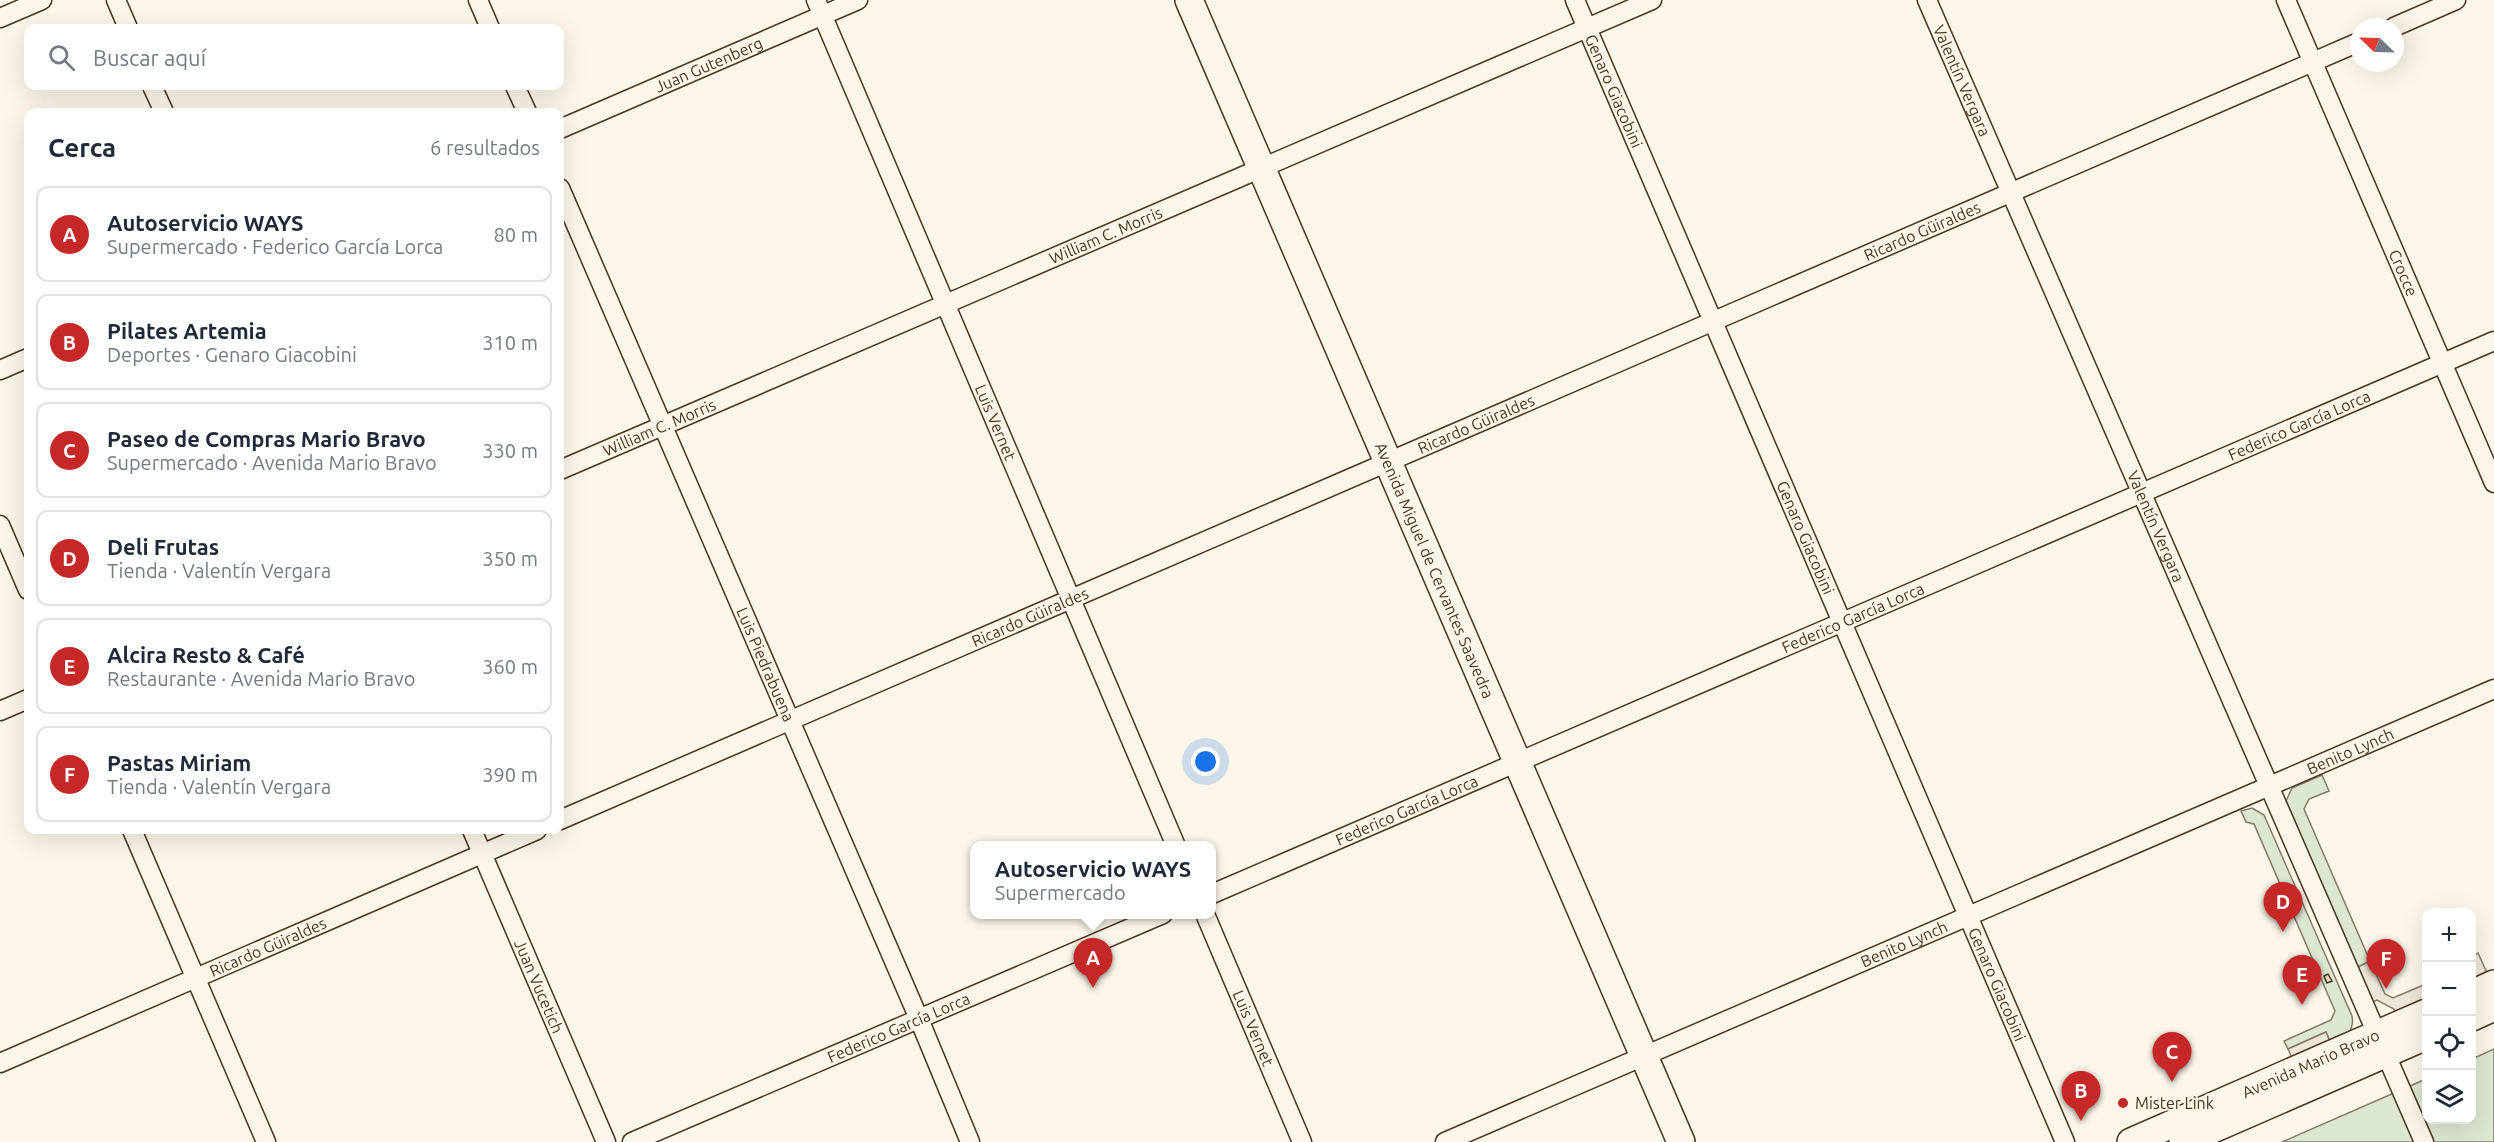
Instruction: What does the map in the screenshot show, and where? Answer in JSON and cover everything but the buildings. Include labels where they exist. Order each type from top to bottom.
[{"type":"street","points":[[0,18],[42,0]]},
{"type":"street","points":[[116,0],[126,24]]},
{"type":"street","points":[[478,0],[488,24]]},
{"type":"street","name":"Juan Gutenberg","points":[[564,127],[819,8],[858,0]]},
{"type":"street","name":"Avenida Miguel de Cervantes Saavedra","points":[[1188,0],[1681,1142]]},
{"type":"street","name":"Genaro Giacobini","points":[[1575,0],[2065,1142]]},
{"type":"street","name":"William C. Morris","points":[[564,468],[1652,0]]},
{"type":"street","name":"Valentín Vergara","points":[[1928,0],[2424,1142]]},
{"type":"street","name":"Crocce","points":[[2286,0],[2494,483]]},
{"type":"street","points":[[2404,23],[2456,0]]},
{"type":"street","name":"Luis Vernet","points":[[819,8],[1174,841]]},
{"type":"street","name":"Ricardo Güiraldes","points":[[564,818],[2350,46]]},
{"type":"street","points":[[154,90],[162,108]]},
{"type":"street","points":[[517,90],[525,108]]},
{"type":"street","name":"Luis Piedrabuena","points":[[564,197],[970,1142]]},
{"type":"street","name":"Federico García Lorca","points":[[1216,892],[2494,341]]},
{"type":"street","points":[[0,370],[24,360]]},
{"type":"street","points":[[0,525],[24,582]]},
{"type":"street","name":"Benito Lynch","points":[[1445,1142],[2494,689]]},
{"type":"street","points":[[0,711],[24,701]]},
{"type":"street","points":[[134,834],[266,1142]]},
{"type":"street","name":"Juan Vucetich","points":[[474,834],[606,1142]]},
{"type":"street","name":"Ricardo Güiraldes","points":[[0,1063],[527,834]]},
{"type":"street","name":"Federico García Lorca","points":[[632,1142],[1154,919]]},
{"type":"street","name":"Luis Vernet","points":[[1207,919],[1302,1142]]},
{"type":"street","points":[[2476,992],[2494,984]]},
{"type":"street","points":[[2474,1016],[2494,1007]]},
{"type":"street","name":"Avenida Mario Bravo","points":[[2183,1142],[2381,1044],[2423,1016]]},
{"type":"street","name":"Avenida Mario Bravo","points":[[2130,1142],[2381,1044],[2422,1037]]},
{"type":"green space","points":[[2322,775],[2329,791],[2309,799],[2304,809],[2370,961],[2358,967],[2286,801],[2292,788]]},
{"type":"green space","points":[[2252,808],[2264,815],[2352,1016],[2350,1030],[2344,1037],[2331,1044],[2326,1032],[2288,1049],[2284,1041],[2331,1020],[2335,1011],[2254,824],[2246,822],[2241,811]]},
{"type":"green space","points":[[2494,1049],[2494,1142],[2282,1142],[2422,1081],[2422,1124],[2476,1124],[2476,1057]]},
{"type":"shaded area","points":[[2478,953],[2488,975],[2476,980],[2476,962]]},
{"type":"shaded area","points":[[2370,961],[2385,994],[2393,998],[2422,986],[2422,1004],[2397,1015],[2394,1009],[2377,1000],[2373,1002],[2358,967]]},
{"type":"shaded area","points":[[2326,1032],[2331,1044],[2293,1060],[2288,1049]]},
{"type":"place","name":"Deli Frutas","points":[[2283,932]]},
{"type":"place","name":"Autoservicio WAYS","points":[[1093,988]]},
{"type":"place","name":"Pastas Miriam","points":[[2386,989]]},
{"type":"place","name":"Alcira Resto & Café","points":[[2302,1005]]},
{"type":"place","name":"Paseo de Compras Mario Bravo","points":[[2172,1082]]},
{"type":"place","name":"Mister Link","points":[[2123,1103]]},
{"type":"place","name":"Pilates Artemia","points":[[2081,1121]]}]
